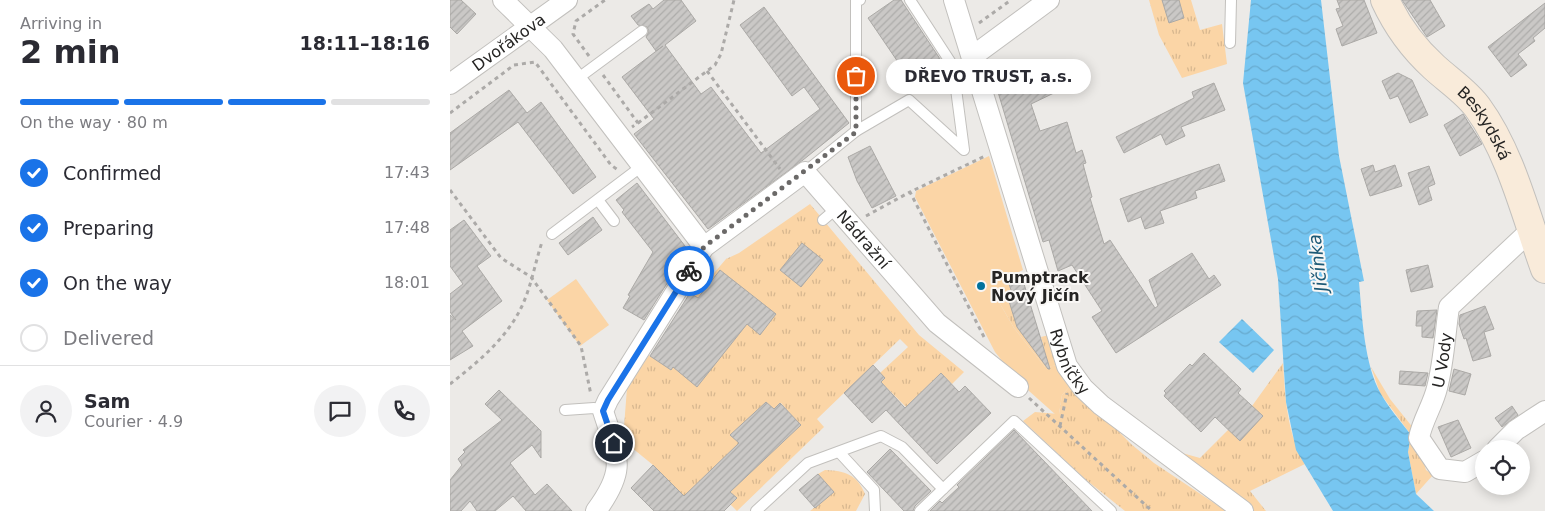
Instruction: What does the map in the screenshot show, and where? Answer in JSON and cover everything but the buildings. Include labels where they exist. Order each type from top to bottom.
[{"type":"street","points":[[503,0],[554,48],[577,79],[627,172],[704,247]]},
{"type":"street","name":"Dvořákova","points":[[450,84],[567,0]]},
{"type":"street","name":"Rybníčky","points":[[954,0],[973,56],[1067,366],[1078,382],[1101,405],[1242,511]]},
{"type":"street","points":[[973,56],[1049,0]]},
{"type":"street","name":"Beskydská","points":[[1385,0],[1392,16],[1412,45],[1477,106],[1492,129],[1503,151],[1545,269]]},
{"type":"street","points":[[596,511],[611,490],[617,474],[618,458],[599,410],[704,247],[795,173]]},
{"type":"street","name":"Nádražní","points":[[795,173],[830,214],[853,227],[937,322],[1018,388]]},
{"type":"street","name":"U Vody","points":[[1475,466],[1465,472],[1440,470],[1419,438],[1421,428],[1430,411],[1441,373],[1449,307],[1531,230]]},
{"type":"street","points":[[1505,440],[1516,430],[1545,411]]},
{"type":"lane","points":[[856,132],[856,1],[860,0]]},
{"type":"lane","points":[[795,173],[856,132],[909,100],[964,150],[953,66],[910,0]]},
{"type":"lane","points":[[1230,43],[1231,0]]},
{"type":"lane","points":[[577,79],[642,31]]},
{"type":"lane","points":[[549,235],[598,200],[627,172]]},
{"type":"lane","points":[[598,200],[614,221]]},
{"type":"lane","points":[[565,410],[599,410]]},
{"type":"lane","points":[[920,511],[1014,421],[1111,511]]},
{"type":"lane","points":[[756,511],[808,463],[881,436],[902,447],[943,489]]},
{"type":"lane","points":[[839,452],[874,490],[876,511]]},
{"type":"path","points":[[605,0],[576,22],[573,34],[638,123]]},
{"type":"path","points":[[634,134],[631,129],[638,123],[715,65],[721,54],[734,0]]},
{"type":"path","points":[[964,31],[974,27],[1011,0]]},
{"type":"path","points":[[450,113],[514,65],[535,62],[611,165],[627,172]]},
{"type":"path","points":[[707,71],[795,173]]},
{"type":"path","points":[[853,227],[871,213],[910,192],[984,156],[1002,151]]},
{"type":"path","points":[[450,190],[501,258],[531,277],[581,346],[599,410]]},
{"type":"path","points":[[910,192],[986,341]]},
{"type":"path","points":[[450,384],[475,364],[506,332],[521,308],[531,277],[549,235]]},
{"type":"path","points":[[1060,426],[1064,398],[1067,392],[1078,382]]},
{"type":"path","points":[[1018,388],[1152,511]]},
{"type":"green space","points":[[1149,0],[1191,0],[1200,30],[1222,24],[1227,64],[1182,78],[1159,35]]},
{"type":"green space","name":"Pumptrack Nový Jičín","points":[[989,156],[1023,270],[1000,281],[1004,290],[999,302],[1014,328],[1045,367],[1060,365],[1072,384],[1062,395],[1059,414],[1056,415],[1020,383],[995,352],[915,197],[916,191]]},
{"type":"green space","points":[[810,204],[919,335],[964,372],[952,384],[941,373],[906,407],[881,382],[885,378],[880,373],[908,347],[900,339],[817,419],[824,427],[737,511],[730,504],[736,498],[730,492],[800,425],[781,403],[774,409],[766,402],[731,435],[739,443],[697,484],[699,511],[653,465],[631,447],[624,427],[627,388],[649,355],[671,370],[690,293],[709,279],[726,259],[739,253]]},
{"type":"green space","points":[[1007,278],[1013,296],[1008,298],[1044,348],[1041,337],[1049,335],[1060,365],[1045,367],[1014,328],[999,302],[1004,290],[999,281]]},
{"type":"green space","points":[[576,279],[609,325],[580,346],[547,300]]},
{"type":"green space","points":[[1283,363],[1288,415],[1294,440],[1305,464],[1250,491],[1266,511],[1251,511],[1164,448],[1200,458],[1252,406]]},
{"type":"green space","points":[[1371,367],[1390,399],[1414,429],[1426,470],[1433,475],[1416,494],[1408,452],[1411,435],[1380,393]]},
{"type":"green space","points":[[1072,384],[1131,444],[1154,463],[1226,511],[1125,511],[1085,479],[1023,421],[1035,412],[1059,414],[1062,395]]},
{"type":"green space","points":[[825,470],[839,471],[850,475],[862,487],[865,494],[856,511],[810,511],[834,492],[818,474]]},
{"type":"water","name":"Jičínka","points":[[1251,0],[1321,0],[1339,156],[1364,281],[1359,282],[1367,355],[1375,382],[1381,394],[1411,435],[1408,452],[1416,494],[1434,511],[1333,511],[1296,450],[1286,402],[1278,279],[1243,83]]},
{"type":"water","points":[[1242,319],[1274,350],[1253,373],[1219,342]]},
{"type":"way so far","points":[[689,271],[704,247],[856,132],[856,76]]},
{"type":"place","name":"DŘEVO TRUST, a.s.","points":[[856,76]]},
{"type":"place","name":"Pumptrack Nový Jičín","points":[[981,286]]},
{"type":"route","points":[[614,443],[603,411],[689,271]]}]
